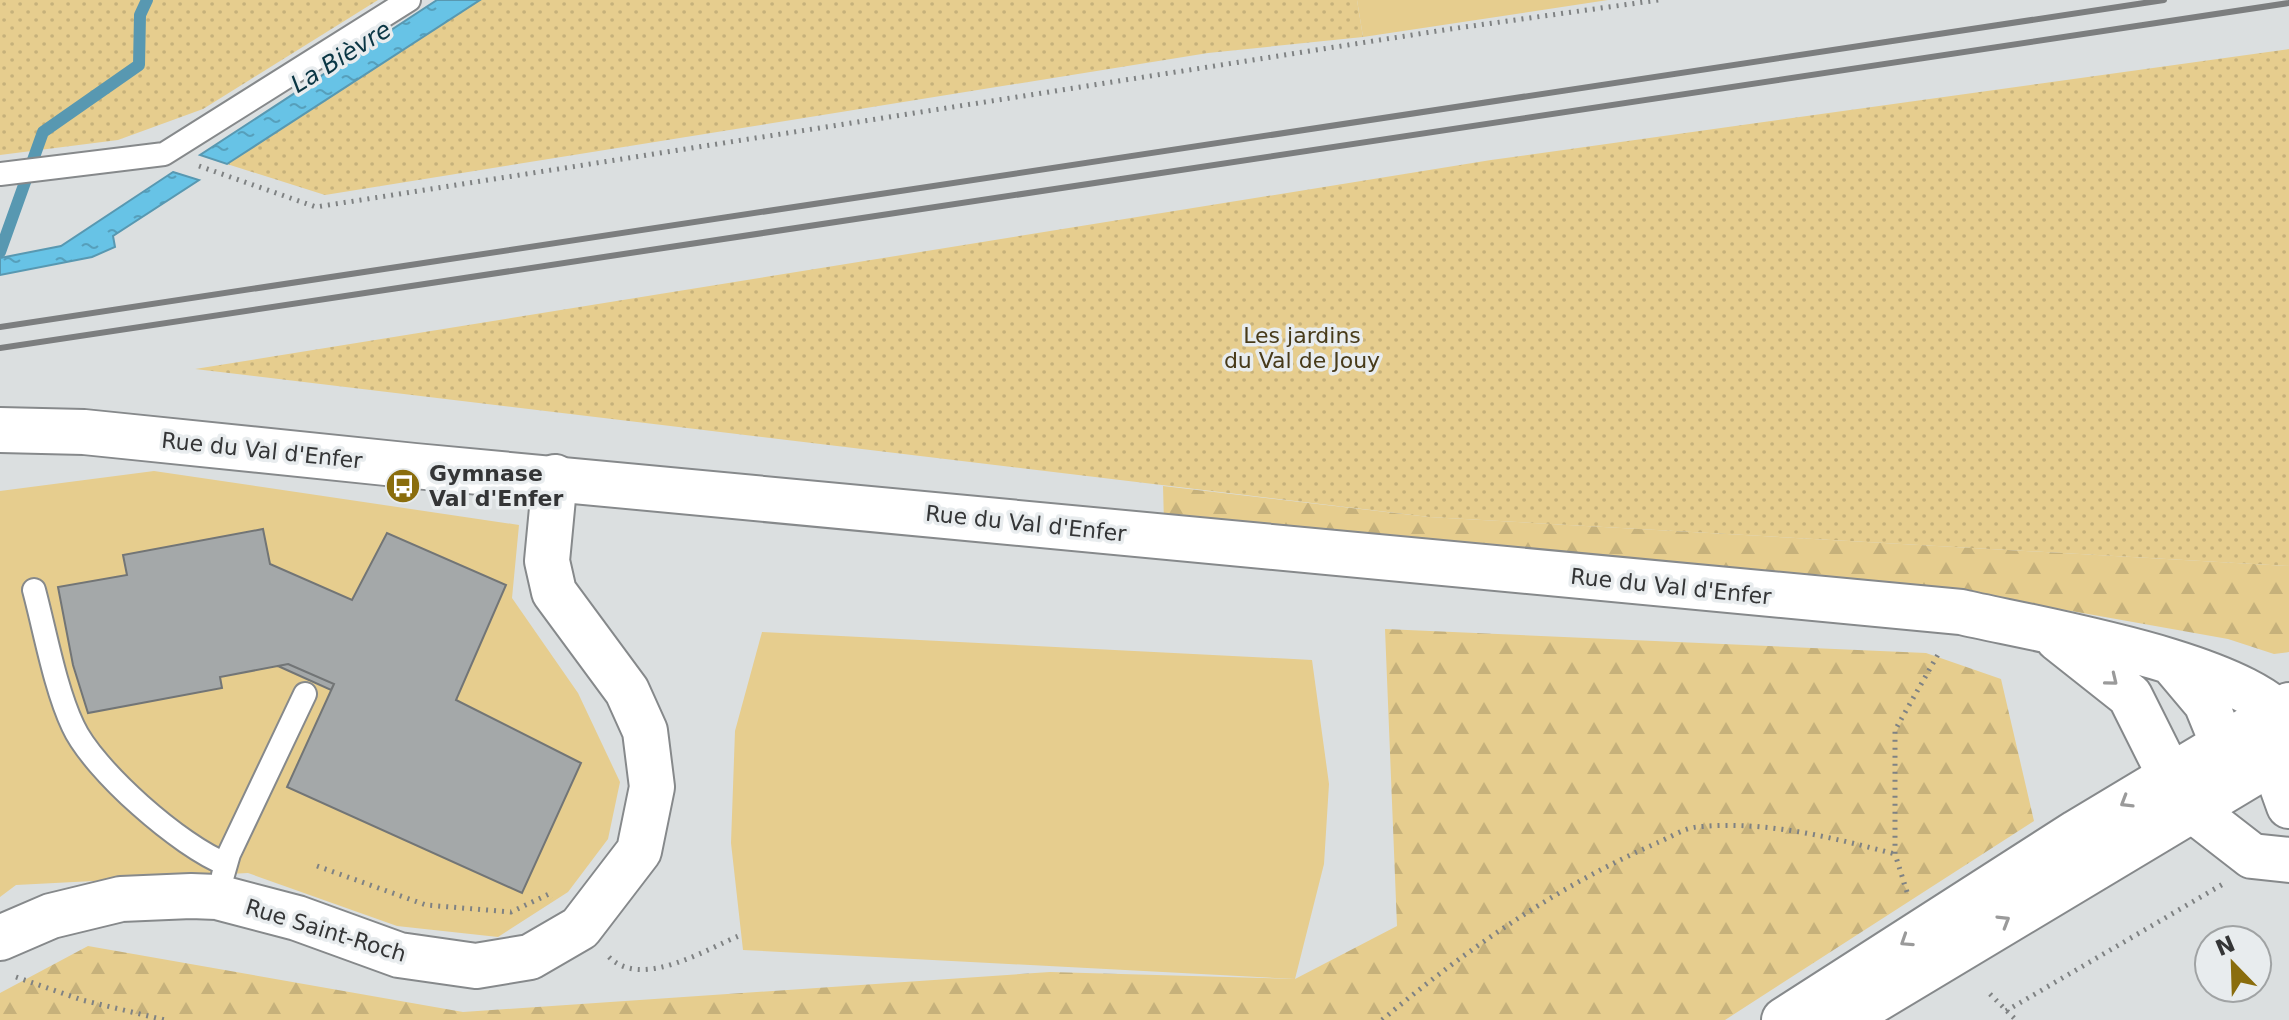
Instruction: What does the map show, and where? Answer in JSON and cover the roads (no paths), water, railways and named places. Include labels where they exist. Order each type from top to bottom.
[{"type":"street","name":"Rue du Val d'Enfer","points":[[0,430],[84,432],[1961,612],[2121,646],[2233,683],[2274,737]]},
{"type":"street","name":"Rue Saint-Roch","points":[[7,957],[51,916],[221,880],[297,918],[399,955],[476,966],[530,957],[580,928],[639,851],[652,787],[645,731],[627,691],[554,592],[547,561],[555,477]]},
{"type":"street","name":"Rue du Val d'Enfer","points":[[2050,633],[2130,696],[2170,776],[2194,811],[2270,858]]},
{"type":"street","points":[[2174,665],[2206,703],[2221,743]]},
{"type":"street","points":[[1784,1020],[2221,743],[2274,737]]},
{"type":"street","points":[[2274,737],[2289,806]]},
{"type":"street","points":[[1842,1020],[2098,864],[2194,811],[2274,737]]},
{"type":"lane","points":[[0,174],[164,154],[409,0]]},
{"type":"lane","points":[[34,590],[73,727],[108,775],[221,880],[305,694]]},
{"type":"water","points":[[437,0],[480,0],[227,164],[200,155]]},
{"type":"water","points":[[173,172],[199,180],[113,236],[115,247],[92,257],[0,275],[0,258],[61,246]]},
{"type":"waterway","points":[[0,252],[43,132],[139,65],[140,15],[147,0]]},
{"type":"railway","points":[[0,327],[2164,0]]},
{"type":"railway","points":[[0,348],[2289,3]]},
{"type":"place","name":"Gymnase Val d'Enfer","points":[[403,486]]},
{"type":"water label","name":"La Bièvre","points":[[341,57]]},
{"type":"park label","name":"Les jardins du Val de Jouy","points":[[1302,348]]}]
